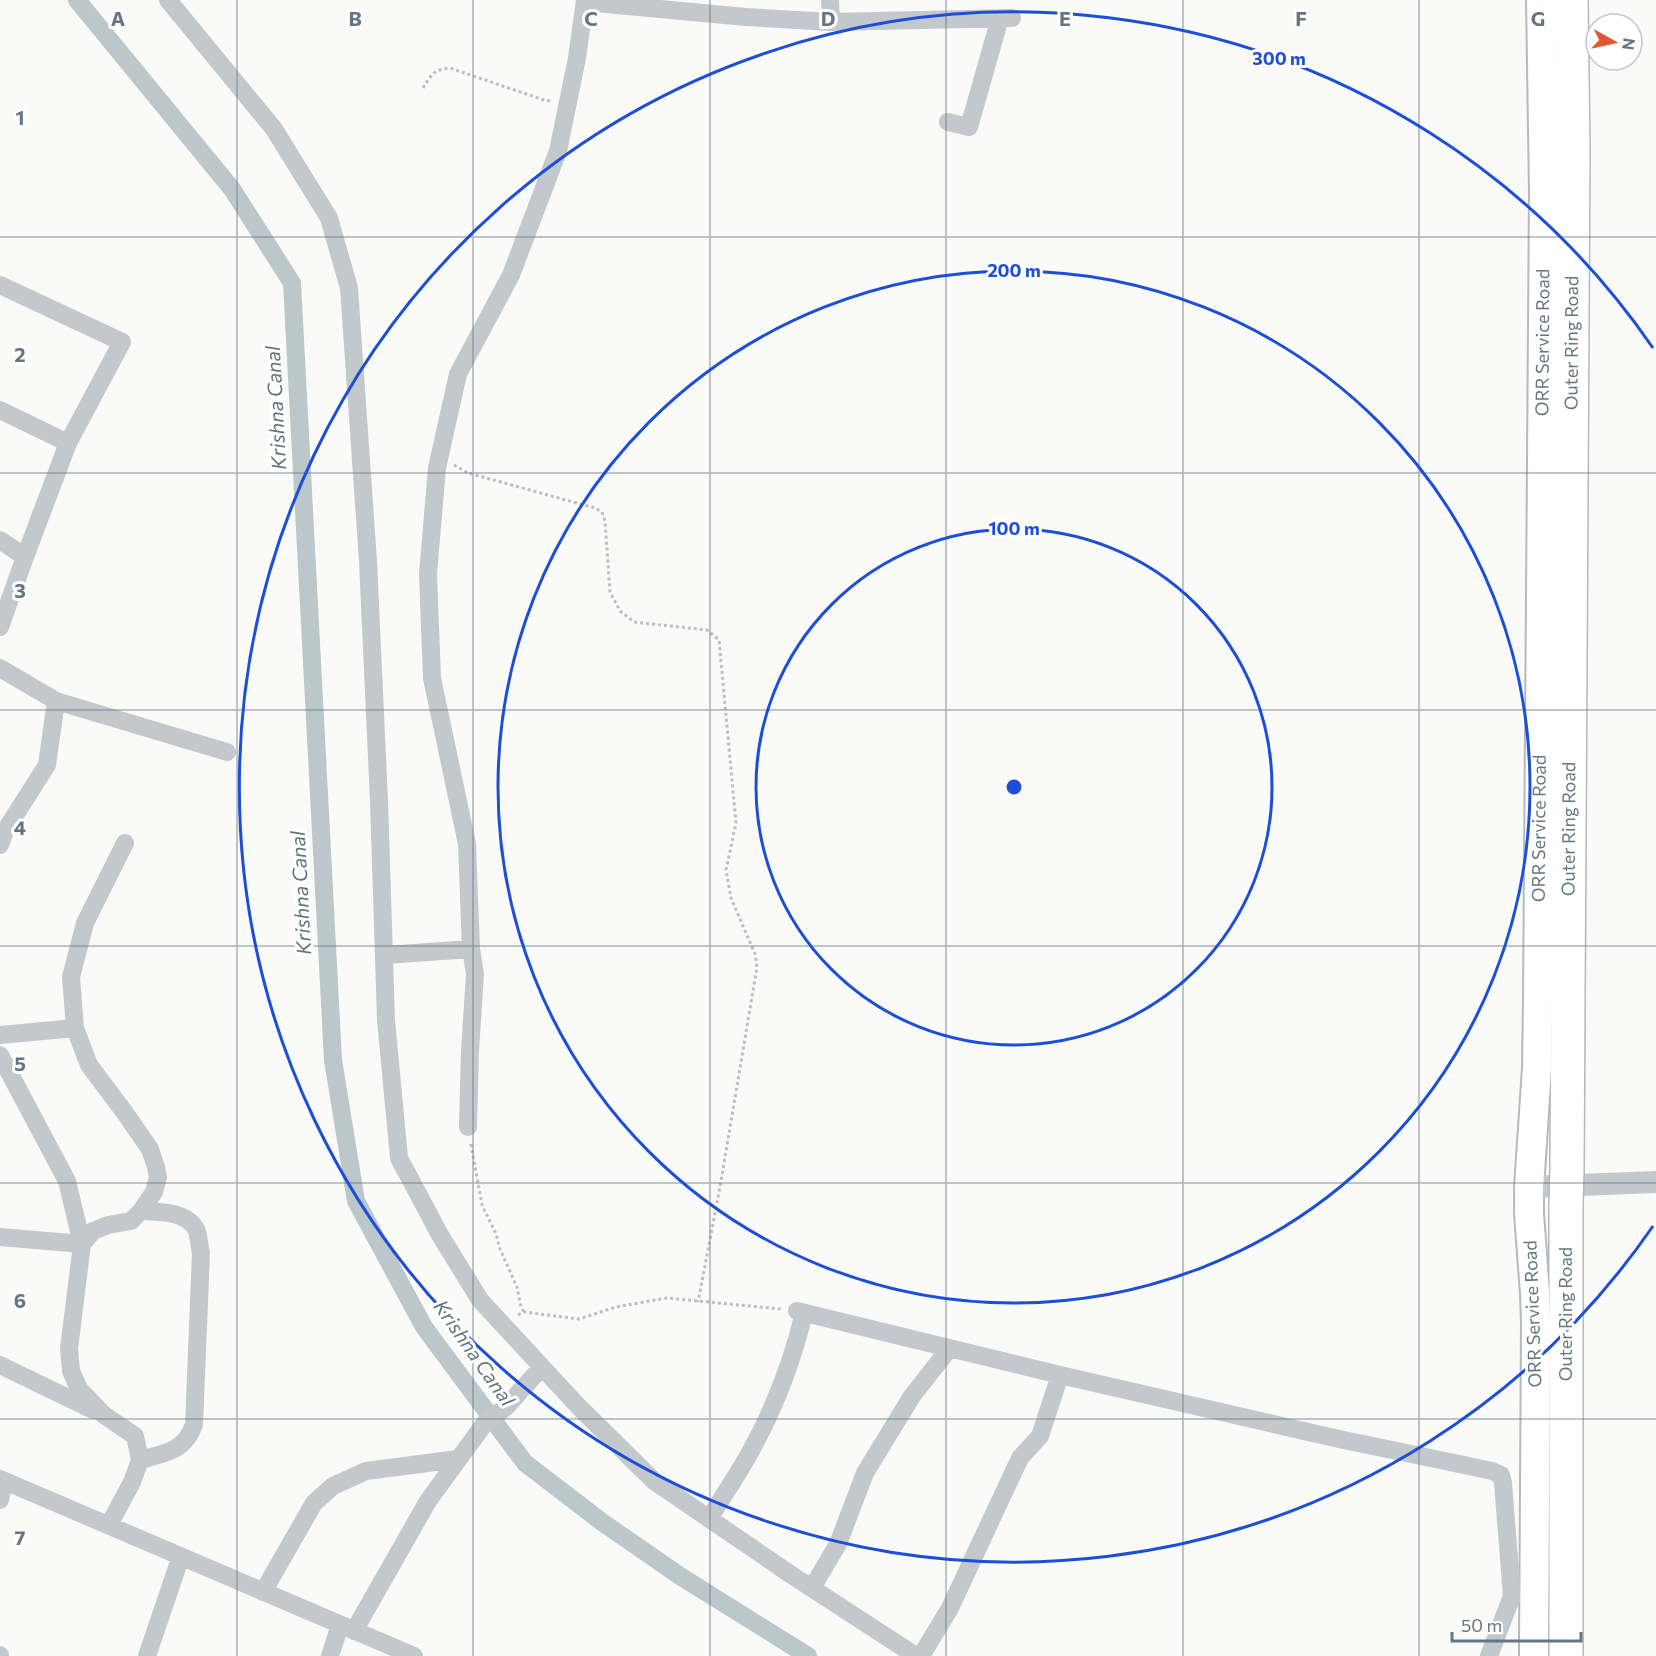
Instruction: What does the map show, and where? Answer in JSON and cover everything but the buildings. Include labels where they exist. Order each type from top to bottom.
[{"type":"highway","name":"Outer Ring Road","points":[[1566,1656],[1566,1204],[1573,148],[1571,0]]},
{"type":"main road","points":[[1527,0],[1542,65]]},
{"type":"main road","name":"ORR Service Road","points":[[1534,1656],[1536,1323],[1529,1187],[1537,1068],[1538,988],[1544,203],[1541,0]]},
{"type":"street","points":[[168,0],[273,129],[329,218],[349,288],[368,561],[386,1020],[399,1158],[440,1235],[480,1300],[579,1407],[654,1481],[916,1656]]},
{"type":"street","points":[[830,0],[831,22]]},
{"type":"street","points":[[468,1127],[475,974],[471,949],[467,844],[432,678],[428,574],[437,468],[458,374],[511,275],[558,151],[577,58],[585,1],[746,17],[831,22],[1006,18],[969,126],[948,122]]},
{"type":"street","points":[[0,285],[122,342],[68,443],[0,627]]},
{"type":"street","points":[[0,410],[68,443]]},
{"type":"street","points":[[0,540],[25,557]]},
{"type":"street","points":[[0,668],[56,701],[227,752]]},
{"type":"street","points":[[0,845],[5,818],[46,765],[56,701]]},
{"type":"street","points":[[82,1244],[93,1231],[108,1225],[131,1221],[154,1192],[158,1177],[150,1149],[89,1065],[75,1028],[71,977],[85,923],[125,843]]},
{"type":"street","points":[[385,955],[471,949]]},
{"type":"street","points":[[0,1035],[75,1028]]},
{"type":"street","points":[[0,1055],[67,1181],[82,1244],[69,1349],[71,1371],[79,1389],[104,1415]]},
{"type":"street","points":[[1529,1187],[1656,1182]]},
{"type":"street","points":[[140,1460],[181,1446],[190,1436],[194,1425],[201,1253],[197,1230],[189,1220],[174,1214],[141,1211]]},
{"type":"street","points":[[0,1237],[82,1244]]},
{"type":"street","points":[[709,1519],[755,1444],[784,1380],[795,1350],[800,1312],[1060,1375],[1339,1439],[1492,1471],[1501,1475],[1512,1596],[1489,1656]]},
{"type":"street","points":[[812,1588],[838,1544],[865,1473],[912,1396],[949,1349]]},
{"type":"street","points":[[0,1365],[104,1415],[135,1436],[140,1460],[132,1482],[109,1525]]},
{"type":"street","points":[[330,1656],[428,1500],[485,1423],[506,1407],[542,1367]]},
{"type":"street","points":[[921,1656],[950,1608],[1020,1458],[1040,1436],[1060,1375]]},
{"type":"street","points":[[263,1592],[314,1503],[333,1486],[366,1471],[459,1459]]},
{"type":"street","points":[[0,1500],[2,1480],[414,1656]]},
{"type":"street","points":[[147,1656],[181,1556]]},
{"type":"path","points":[[423,88],[433,73],[450,68],[544,100],[568,100]]},
{"type":"path","points":[[439,457],[468,472],[595,508],[602,512],[605,521],[610,592],[620,611],[634,622],[707,630],[719,640],[736,823],[726,870],[731,898],[755,954],[757,968],[698,1302]]},
{"type":"path","points":[[468,1127],[482,1205],[517,1287],[524,1312]]},
{"type":"path","points":[[500,1322],[524,1312],[579,1319],[616,1307],[667,1298],[800,1312]]},
{"type":"waterway","name":"Krishna Canal","points":[[77,0],[232,189],[292,283],[333,1060],[356,1201],[424,1327],[525,1463],[602,1522],[680,1576],[808,1656]]}]
